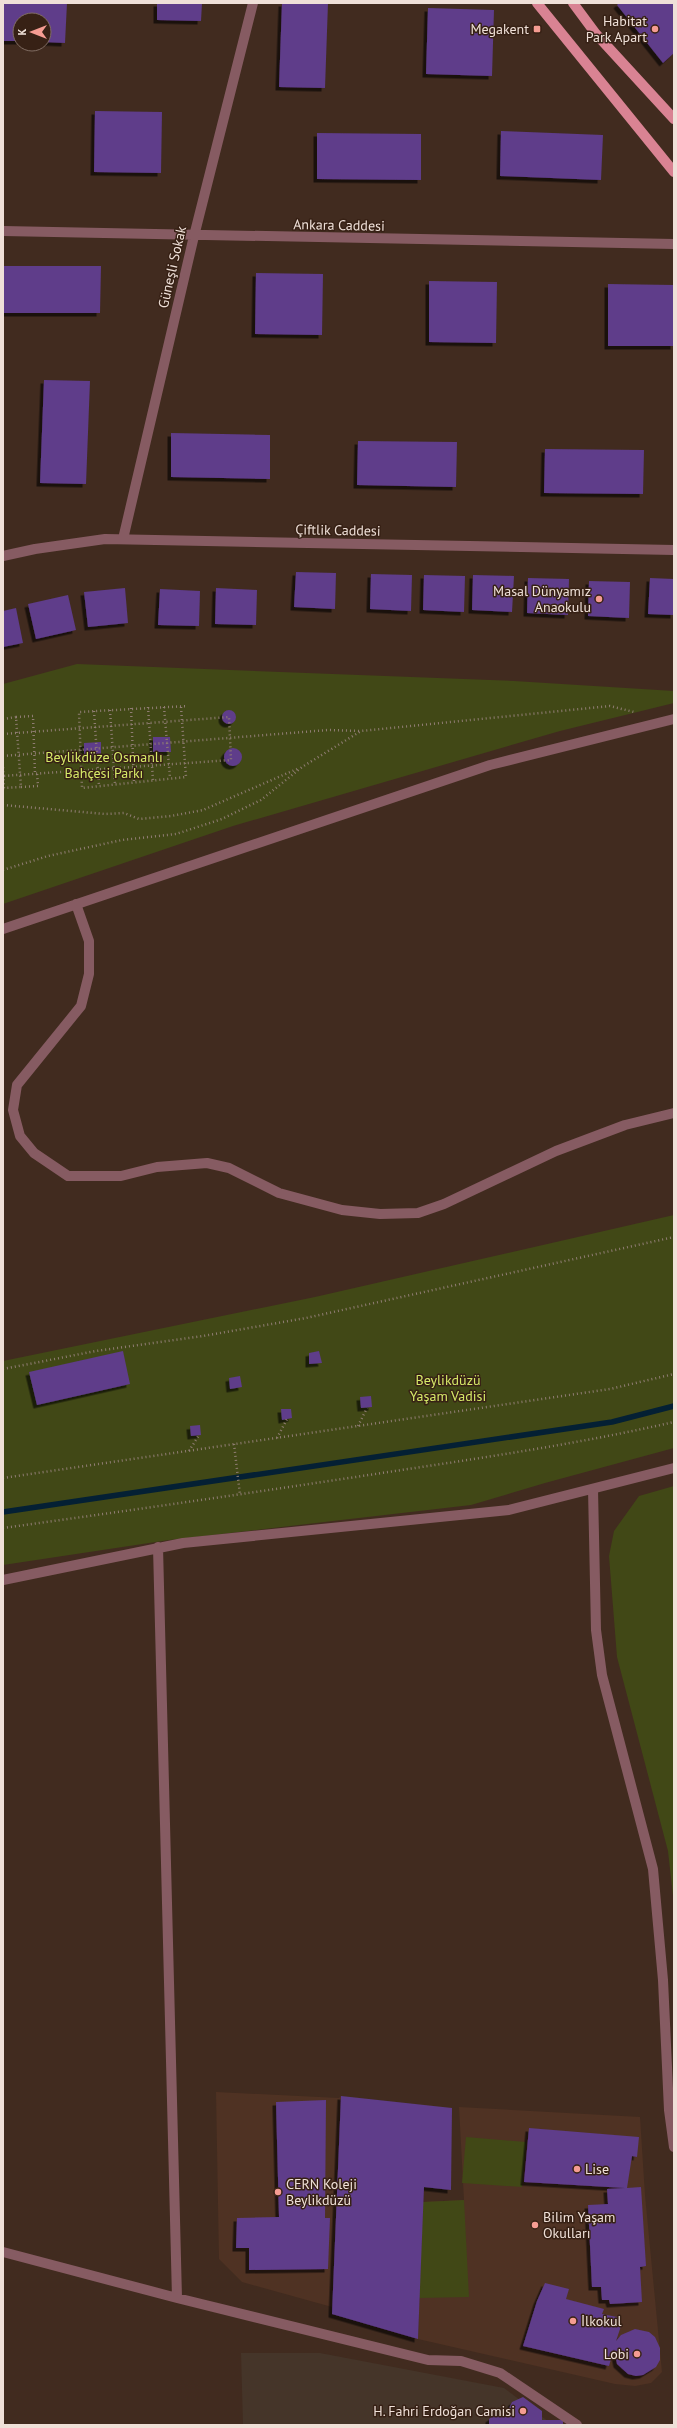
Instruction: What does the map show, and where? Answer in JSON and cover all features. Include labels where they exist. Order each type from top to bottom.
[{"type":"main road","points":[[537,3],[674,172]]},
{"type":"main road","points":[[573,3],[596,34],[674,120]]},
{"type":"street","name":"Güneşli Sokak","points":[[123,539],[194,236],[253,3]]},
{"type":"street","name":"Ankara Caddesi","points":[[3,231],[194,236],[674,244]]},
{"type":"street","name":"Çiftlik Caddesi","points":[[3,556],[34,549],[105,539],[674,550]]},
{"type":"street","points":[[3,929],[490,766],[674,719]]},
{"type":"street","points":[[76,904],[89,941],[89,974],[81,1006],[17,1084],[13,1110],[20,1136],[34,1153],[68,1176],[121,1176],[157,1166],[207,1163],[229,1168],[279,1193],[342,1210],[380,1214],[418,1213],[444,1204],[556,1151],[625,1125],[674,1113]]},
{"type":"street","points":[[3,1580],[158,1547],[509,1510],[674,1468]]},
{"type":"street","points":[[593,1489],[596,1630],[602,1675],[653,1869],[663,1980],[669,2110],[674,2147]]},
{"type":"street","points":[[158,1547],[177,2298]]},
{"type":"street","points":[[3,2252],[177,2298],[428,2360],[461,2361],[500,2372],[577,2425]]},
{"type":"path","points":[[181,707],[186,777],[82,788],[79,712],[148,707],[188,706]]},
{"type":"path","points":[[3,756],[328,730],[361,731],[610,706],[634,712]]},
{"type":"path","points":[[148,707],[153,780]]},
{"type":"path","points":[[164,707],[170,778]]},
{"type":"path","points":[[131,708],[134,782]]},
{"type":"path","points":[[110,710],[115,784]]},
{"type":"path","points":[[94,711],[99,786]]},
{"type":"path","points":[[3,719],[33,716],[34,754],[38,786],[4,788],[3,765]]},
{"type":"path","points":[[16,717],[21,787]]},
{"type":"path","points":[[3,734],[230,717],[231,760],[169,763],[3,776]]},
{"type":"path","points":[[3,805],[105,814],[124,812],[139,819],[171,816],[203,810],[260,787],[302,767],[361,731]]},
{"type":"path","points":[[3,870],[48,856],[122,840],[176,834],[222,819],[261,800],[302,767]]},
{"type":"path","points":[[3,1370],[96,1351],[203,1336],[306,1318],[674,1238]]},
{"type":"path","points":[[3,1478],[610,1389],[674,1374]]},
{"type":"path","points":[[357,1426],[367,1408]]},
{"type":"path","points":[[277,1438],[287,1419]]},
{"type":"path","points":[[3,1528],[240,1495],[594,1440],[674,1422]]},
{"type":"path","points":[[188,1451],[199,1436]]},
{"type":"path","points":[[234,1444],[240,1495]]},
{"type":"shaded area","name":"CERN Koleji Beylikdüzü","points":[[216,2092],[339,2098],[341,2096],[332,2307],[242,2282],[219,2259]]},
{"type":"shaded area","name":"Bilim Yaşam Okulları","points":[[459,2107],[640,2117],[645,2195],[662,2372],[651,2383],[635,2386],[615,2384],[418,2339],[423,2202],[464,2200]]},
{"type":"shaded area","points":[[241,2353],[320,2353],[504,2388],[553,2425],[243,2425]]},
{"type":"green space","name":"Beylikdüze Osmanlı Bahçesi Parkı","points":[[77,664],[514,681],[674,691],[674,703],[560,731],[233,826],[3,904],[3,684]]},
{"type":"green space","name":"Beylikdüzü Yaşam Vadisi","points":[[674,1215],[674,1448],[471,1505],[169,1540],[3,1565],[3,1361],[315,1297]]},
{"type":"green space","points":[[674,1486],[674,1905],[668,1851],[617,1657],[609,1556],[614,1531],[639,1496]]},
{"type":"green space","points":[[466,2137],[526,2142],[522,2187],[462,2183]]},
{"type":"green space","points":[[464,2200],[469,2297],[419,2298],[423,2202]]},
{"type":"building","points":[[3,3],[67,3],[65,43],[52,42],[52,12],[12,12],[12,41],[3,41]]},
{"type":"building","points":[[157,3],[202,3],[201,21],[157,20]]},
{"type":"building","points":[[282,3],[328,3],[325,88],[279,87]]},
{"type":"building","name":"Habitat Park Apart","points":[[619,3],[674,3],[674,53],[663,63],[617,5]]},
{"type":"building","points":[[428,8],[494,10],[492,76],[426,74]]},
{"type":"building","points":[[95,111],[162,112],[161,173],[94,172]]},
{"type":"building","points":[[501,131],[603,135],[601,180],[500,176]]},
{"type":"building","points":[[317,133],[421,134],[421,180],[317,179]]},
{"type":"building","points":[[3,266],[101,266],[100,313],[3,313]]},
{"type":"building","points":[[256,273],[323,274],[322,335],[255,334]]},
{"type":"building","points":[[429,281],[497,282],[496,343],[429,342]]},
{"type":"building","points":[[608,284],[674,285],[674,346],[608,346]]},
{"type":"building","points":[[44,380],[90,381],[86,484],[40,483]]},
{"type":"building","points":[[171,433],[270,435],[270,479],[171,477]]},
{"type":"building","points":[[358,441],[457,442],[456,487],[357,485]]},
{"type":"building","points":[[545,449],[644,450],[643,494],[544,493]]},
{"type":"building","points":[[296,572],[336,573],[335,609],[294,607]]},
{"type":"building","points":[[371,574],[412,575],[411,611],[370,609]]},
{"type":"building","points":[[424,575],[465,576],[464,612],[423,610]]},
{"type":"building","points":[[473,575],[514,576],[512,612],[472,610]]},
{"type":"building","points":[[528,578],[569,579],[568,615],[527,613]]},
{"type":"building","points":[[650,578],[674,579],[674,615],[648,614]]},
{"type":"building","points":[[589,581],[630,582],[629,618],[588,616]]},
{"type":"building","points":[[125,588],[128,623],[88,627],[84,592]]},
{"type":"building","points":[[216,588],[257,590],[256,625],[215,624]]},
{"type":"building","points":[[160,589],[200,591],[199,626],[158,625]]},
{"type":"building","points":[[68,595],[76,630],[36,639],[28,604]]},
{"type":"building","points":[[16,608],[23,643],[3,647],[3,611]]},
{"type":"building","points":[[226,710],[232,710],[236,714],[236,720],[232,724],[226,724],[222,720],[222,714]]},
{"type":"building","points":[[153,737],[170,737],[171,752],[153,752]]},
{"type":"building","points":[[101,742],[101,757],[84,758],[84,743]]},
{"type":"building","points":[[233,748],[239,751],[242,757],[239,763],[233,766],[227,763],[224,757],[227,751]]},
{"type":"building","points":[[123,1351],[130,1384],[37,1405],[29,1372]]},
{"type":"building","points":[[319,1351],[322,1363],[309,1364],[309,1353]]},
{"type":"building","points":[[240,1376],[242,1387],[230,1389],[229,1378]]},
{"type":"building","points":[[371,1396],[372,1407],[361,1408],[360,1397]]},
{"type":"building","points":[[281,1409],[291,1409],[292,1418],[282,1420]]},
{"type":"building","points":[[200,1425],[201,1435],[191,1436],[190,1426]]},
{"type":"building","points":[[341,2096],[452,2108],[451,2190],[424,2187],[418,2339],[332,2314]]},
{"type":"building","points":[[326,2100],[325,2218],[330,2218],[328,2269],[249,2270],[249,2248],[236,2248],[237,2218],[279,2217],[276,2102]]},
{"type":"building","points":[[529,2128],[639,2137],[637,2157],[632,2156],[627,2188],[641,2187],[646,2266],[640,2267],[642,2302],[610,2304],[609,2300],[602,2300],[601,2287],[592,2287],[588,2205],[608,2204],[607,2189],[625,2188],[524,2182]]},
{"type":"building","name":"İlkokul","points":[[545,2283],[569,2289],[566,2299],[604,2309],[602,2314],[617,2317],[615,2325],[621,2326],[616,2341],[621,2335],[635,2329],[649,2332],[655,2337],[660,2348],[660,2360],[656,2367],[643,2375],[636,2376],[628,2374],[617,2364],[614,2349],[609,2366],[523,2346],[537,2301]]},
{"type":"building","name":"H. Fahri Erdoğan Camisi","points":[[523,2397],[542,2411],[542,2420],[563,2420],[563,2425],[489,2425],[489,2419],[500,2411],[508,2411],[512,2402]]},
{"type":"waterway","points":[[3,1512],[612,1422],[674,1406]]},
{"type":"place","name":"Megakent","points":[[537,29]]},
{"type":"place","name":"Habitat Park Apart","points":[[655,29]]},
{"type":"place","name":"Masal Dünyamız Anaokulu","points":[[599,599]]},
{"type":"place","name":"Lise","points":[[577,2169]]},
{"type":"place","name":"CERN Koleji Beylikdüzü","points":[[278,2192]]},
{"type":"place","name":"Bilim Yaşam Okulları","points":[[535,2225]]},
{"type":"place","name":"İlkokul","points":[[573,2321]]},
{"type":"place","name":"Lobi","points":[[637,2354]]},
{"type":"place","name":"H. Fahri Erdoğan Camisi","points":[[523,2411]]}]
